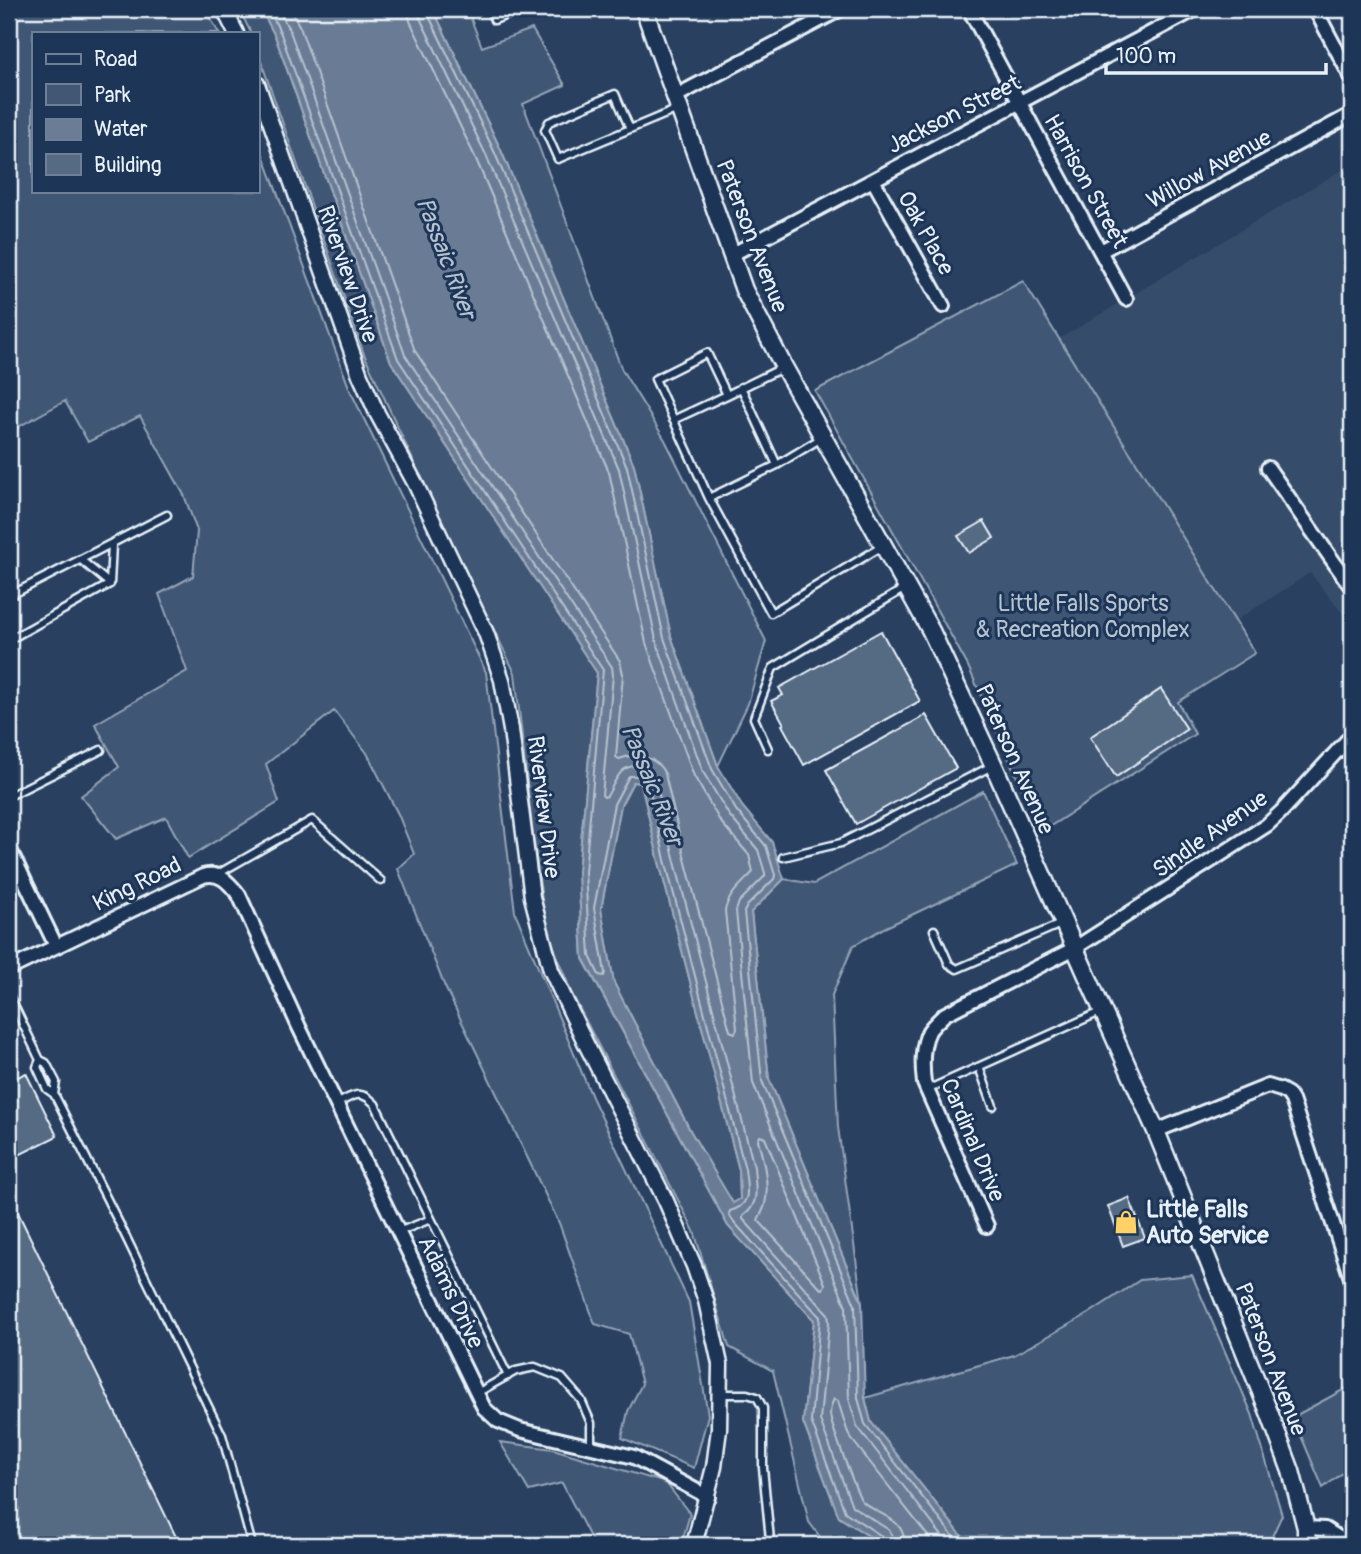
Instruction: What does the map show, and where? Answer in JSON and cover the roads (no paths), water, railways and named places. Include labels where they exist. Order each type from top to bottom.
[{"type":"main road","name":"Paterson Avenue","points":[[644,9],[749,300],[931,631],[1156,1130],[1291,1471],[1306,1528],[1306,1545]]},
{"type":"street","points":[[224,9],[236,32]]},
{"type":"street","points":[[678,102],[841,9]]},
{"type":"street","name":"Harrison Street","points":[[969,9],[1126,299]]},
{"type":"street","name":"Jackson Street","points":[[731,255],[1196,9]]},
{"type":"street","points":[[1315,9],[1352,79]]},
{"type":"street","name":"Riverview Drive","points":[[259,90],[360,375],[383,425],[421,495],[486,633],[502,680],[532,897],[551,970],[666,1201],[706,1301],[720,1364],[720,1394],[716,1454],[694,1545]]},
{"type":"street","name":"Willow Avenue","points":[[1101,251],[1352,114]]},
{"type":"street","name":"Oak Place","points":[[873,180],[943,306]]},
{"type":"street","points":[[1268,468],[1352,588]]},
{"type":"street","name":"Sindle Avenue","points":[[1074,948],[1267,825],[1352,734]]},
{"type":"street","points":[[9,848],[56,946]]},
{"type":"street","name":"King Road","points":[[9,969],[190,881],[212,873],[229,883],[239,895],[275,974]]},
{"type":"street","name":"Cardinal Drive","points":[[986,1226],[927,1090],[921,1065],[929,1031],[945,1014],[1074,948]]},
{"type":"street","name":"Adams Drive","points":[[275,974],[484,1408],[498,1421],[520,1430],[646,1462],[708,1496]]},
{"type":"street","points":[[1156,1130],[1268,1086],[1288,1094],[1302,1127],[1352,1281]]},
{"type":"street","points":[[1306,1528],[1325,1529],[1350,1545]]},
{"type":"lane","points":[[489,9],[494,20],[523,9]]},
{"type":"lane","points":[[630,129],[615,94],[549,122],[545,130],[558,159],[630,129],[678,102]]},
{"type":"lane","points":[[727,395],[707,353],[655,379],[709,498],[771,614],[883,545]]},
{"type":"lane","points":[[673,420],[784,367]]},
{"type":"lane","points":[[741,387],[777,465]]},
{"type":"lane","points":[[709,498],[777,465],[823,438]]},
{"type":"lane","points":[[9,596],[167,515]]},
{"type":"lane","points":[[110,584],[111,544]]},
{"type":"lane","points":[[81,560],[110,584]]},
{"type":"lane","points":[[9,640],[110,584]]},
{"type":"lane","points":[[768,749],[754,718],[772,668],[906,587]]},
{"type":"lane","points":[[9,796],[101,750]]},
{"type":"lane","points":[[783,857],[841,843],[994,766]]},
{"type":"lane","points":[[216,875],[312,820],[381,881]]},
{"type":"lane","points":[[934,930],[949,964],[957,969],[1063,923]]},
{"type":"lane","points":[[9,995],[40,1060],[37,1067],[47,1089],[54,1094],[222,1435],[252,1545]]},
{"type":"lane","points":[[927,1090],[1102,1012]]},
{"type":"lane","points":[[979,1067],[993,1106]]},
{"type":"lane","points":[[336,1104],[358,1094],[367,1096],[375,1104],[508,1376]]},
{"type":"lane","points":[[398,1232],[430,1219]]},
{"type":"lane","points":[[477,1393],[516,1371],[535,1367],[562,1378],[581,1400],[591,1423],[591,1446]]},
{"type":"lane","points":[[720,1394],[747,1394],[757,1397],[763,1408],[763,1468],[770,1541],[773,1545]]},
{"type":"water","name":"Passaic River","points":[[261,9],[433,9],[500,148],[634,465],[671,636],[718,766],[742,806],[772,842],[784,879],[751,912],[769,1079],[862,1303],[865,1398],[871,1422],[969,1545],[883,1545],[839,1517],[803,1422],[814,1320],[728,1226],[583,958],[578,872],[597,673],[391,362],[275,36]],"holes":[[[633,782],[641,783],[739,1170],[740,1199],[733,1203],[691,1132],[614,983],[601,909],[621,805]]]},
{"type":"place","name":"Little Falls Auto Service","points":[[1126,1222]]},
{"type":"park label","name":"Little Falls Sports & Recreation Complex","points":[[1083,616]]}]
